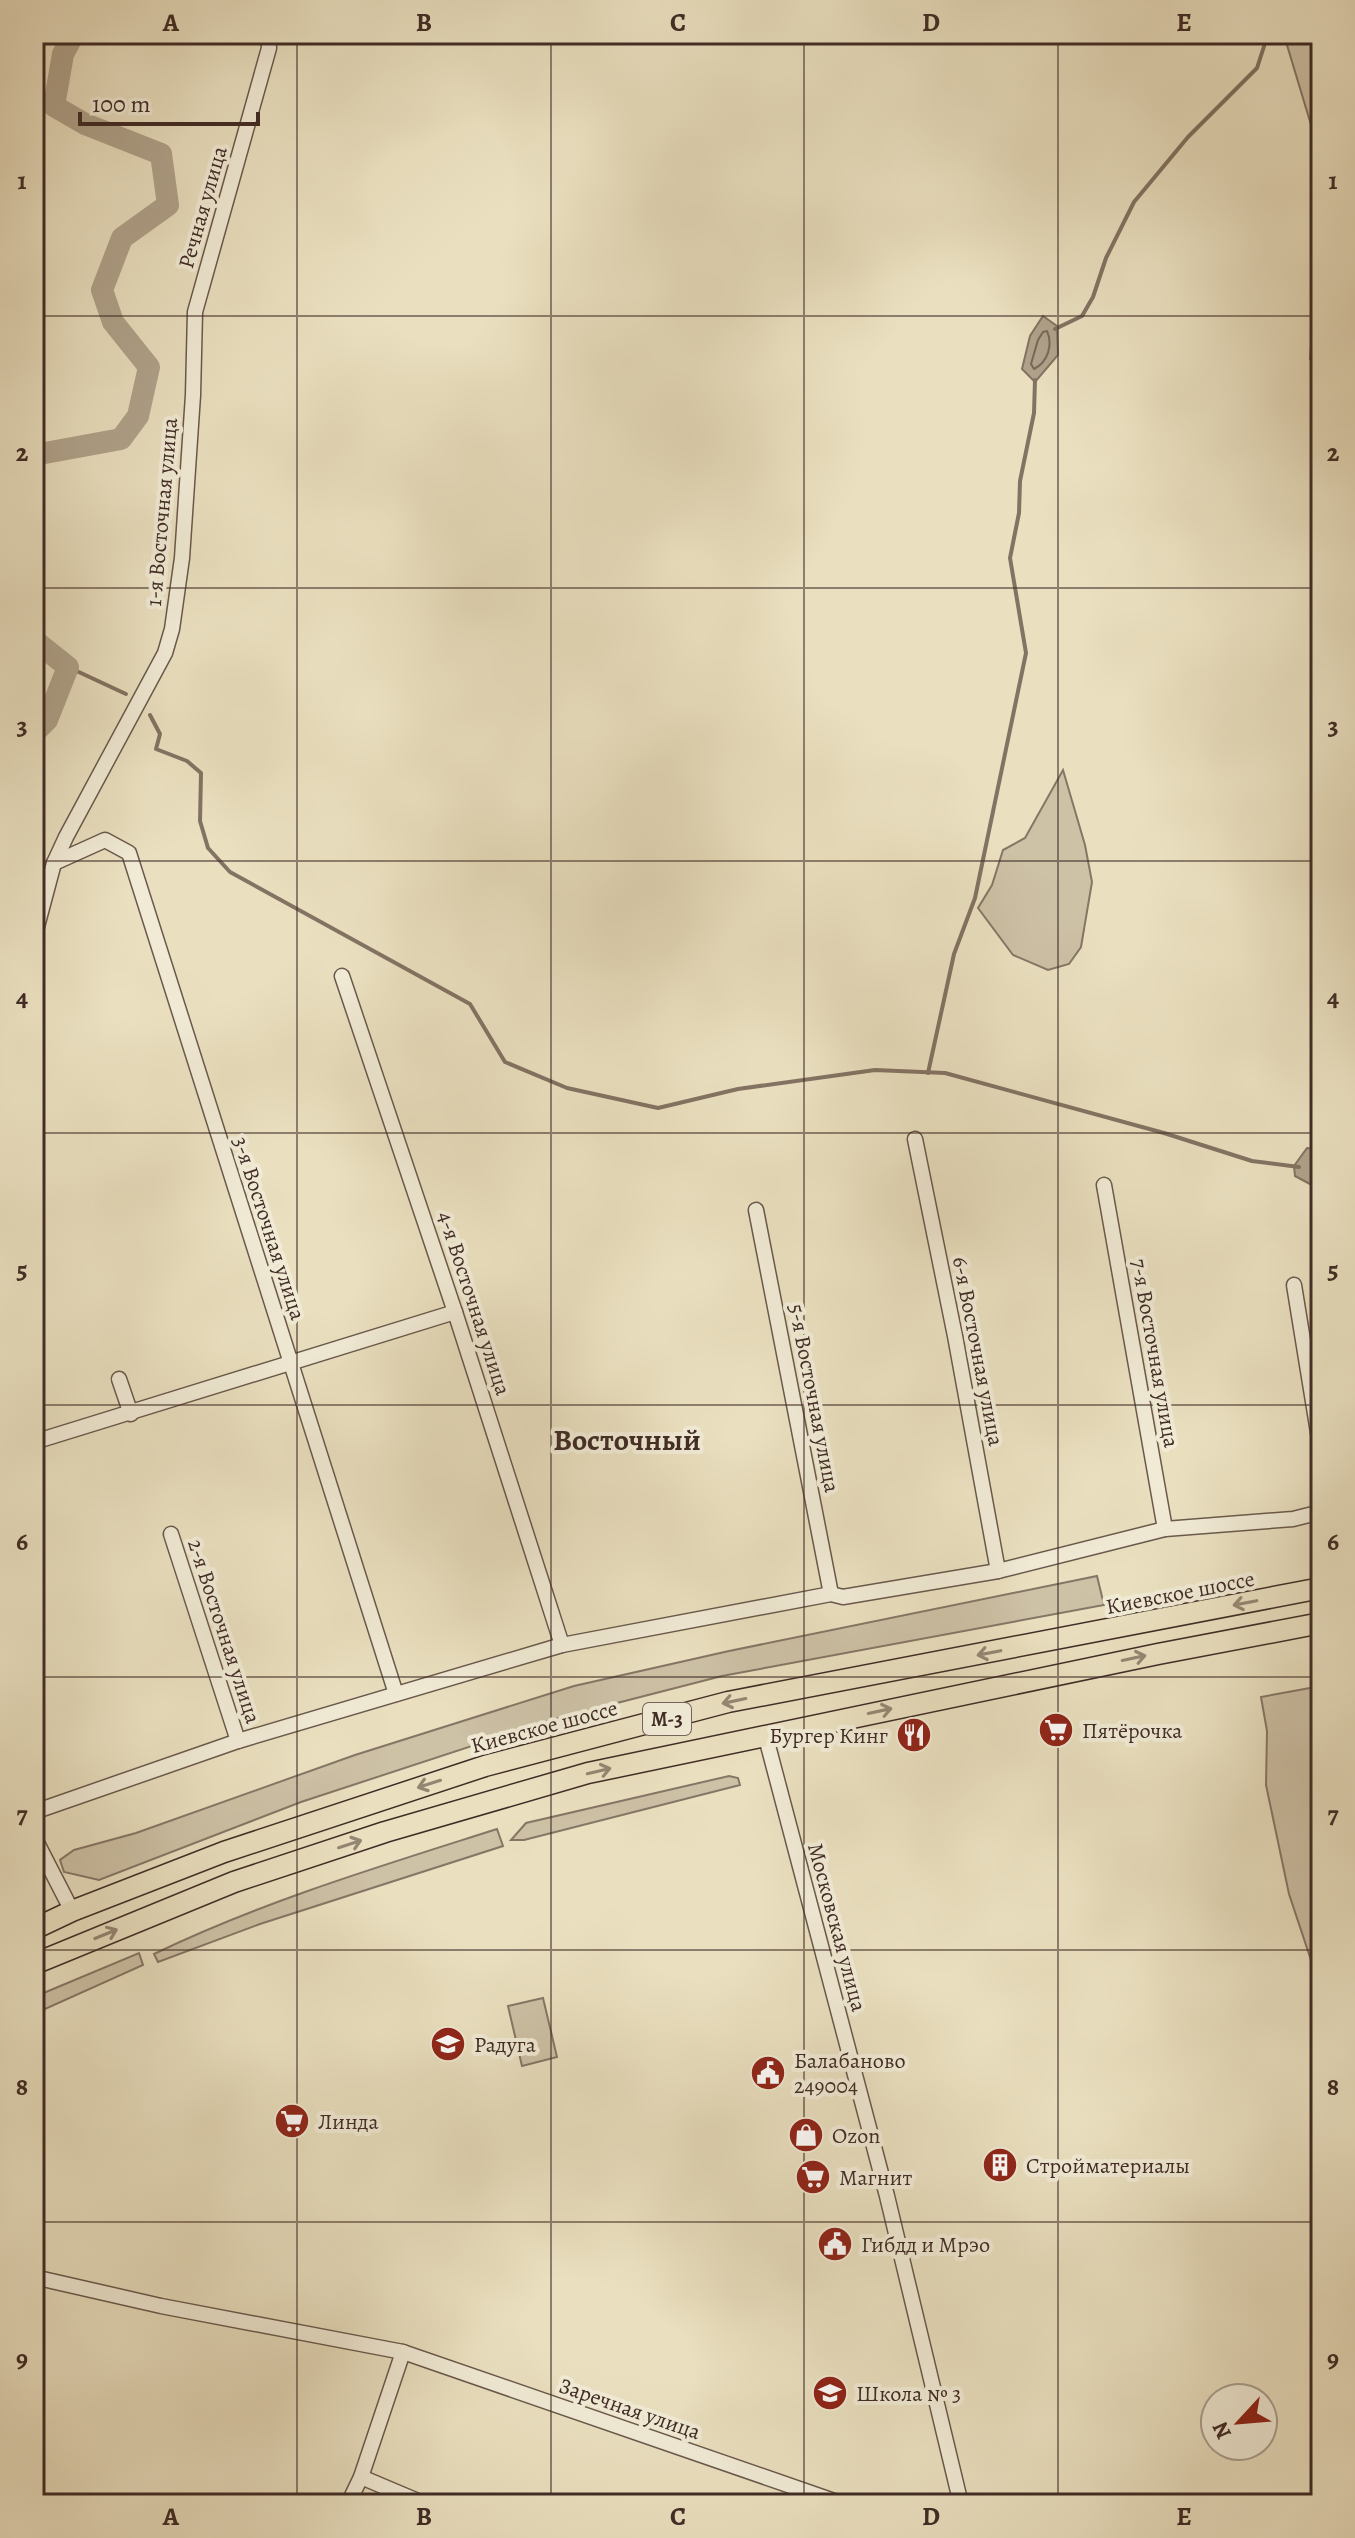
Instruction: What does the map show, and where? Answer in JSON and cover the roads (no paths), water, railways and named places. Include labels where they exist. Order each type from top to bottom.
[{"type":"highway","name":"Киевское шоссе","points":[[34,1929],[72,1911],[224,1852],[485,1766],[728,1702],[1321,1588]]},
{"type":"highway","name":"М-3","points":[[34,1964],[234,1882],[498,1798],[588,1773],[765,1734],[1321,1623]]},
{"type":"highway","points":[[485,1766],[473,1781],[476,1791],[498,1798]]},
{"type":"street","name":"Речная улица","points":[[193,395],[195,312],[269,48],[268,34]]},
{"type":"street","name":"1-я Восточная улица","points":[[34,938],[54,863],[165,653],[172,629],[182,558],[193,395]]},
{"type":"street","name":"3-я Восточная улица","points":[[54,863],[105,840],[129,853],[396,1694]]},
{"type":"street","name":"4-я Восточная улица","points":[[342,976],[562,1645]]},
{"type":"street","name":"6-я Восточная улица","points":[[915,1139],[998,1571]]},
{"type":"street","name":"7-я Восточная улица","points":[[1104,1185],[1165,1529]]},
{"type":"street","name":"5-я Восточная улица","points":[[756,1210],[831,1594]]},
{"type":"street","points":[[1294,1285],[1321,1451]]},
{"type":"street","points":[[34,1442],[455,1312]]},
{"type":"street","points":[[119,1379],[131,1414]]},
{"type":"street","points":[[34,1812],[238,1741],[562,1645],[831,1594],[843,1597],[998,1571],[1165,1529],[1293,1519],[1321,1512]]},
{"type":"street","name":"2-я Восточная улица","points":[[171,1534],[238,1741]]},
{"type":"street","name":"Московская улица","points":[[765,1734],[887,2196],[961,2504]]},
{"type":"street","points":[[34,1837],[72,1911]]},
{"type":"street","name":"Заречная улица","points":[[34,2277],[161,2306],[403,2352],[843,2504]]},
{"type":"street","points":[[348,2504],[361,2477],[403,2352]]},
{"type":"street","points":[[361,2477],[425,2504]]},
{"type":"water","points":[[1043,316],[1057,326],[1058,355],[1035,382],[1022,369],[1030,336]]},
{"type":"water","points":[[1307,1148],[1321,1150],[1321,1190],[1295,1176],[1294,1166]]},
{"type":"waterway","points":[[34,455],[121,439],[138,416],[149,367],[113,322],[102,290],[122,238],[168,205],[161,154],[85,124],[54,106],[63,54],[74,34]]},
{"type":"waterway","points":[[1055,329],[1082,316],[1134,202],[1188,137],[1257,68],[1268,34]]},
{"type":"waterway","points":[[928,1073],[954,954],[975,898],[1026,653],[1010,558],[1019,513],[1020,481],[1034,413],[1035,380]]},
{"type":"waterway","points":[[34,640],[68,667],[47,720],[34,733]]},
{"type":"waterway","points":[[68,667],[126,694]]},
{"type":"waterway","points":[[150,715],[160,734],[156,749],[187,761],[201,773],[200,821],[208,848],[230,872],[470,1004],[505,1062],[567,1088],[658,1108],[738,1089],[875,1070],[945,1073],[1164,1133],[1252,1161],[1299,1167]]},
{"type":"place","name":"Пятёрочка","points":[[1056,1730]]},
{"type":"place","name":"Бургер Кинг","points":[[914,1735]]},
{"type":"place","name":"Радуга","points":[[448,2044]]},
{"type":"place","name":"Балабаново 249004","points":[[768,2073]]},
{"type":"place","name":"Линда","points":[[292,2121]]},
{"type":"place","name":"Ozon","points":[[806,2135]]},
{"type":"place","name":"Стройматериалы","points":[[1000,2165]]},
{"type":"place","name":"Магнит","points":[[813,2177]]},
{"type":"place","name":"Гибдд и Мрэо","points":[[835,2244]]},
{"type":"place","name":"Школа № 3","points":[[830,2393]]},
{"type":"district","name":"Восточный","points":[[627,1440]]}]
